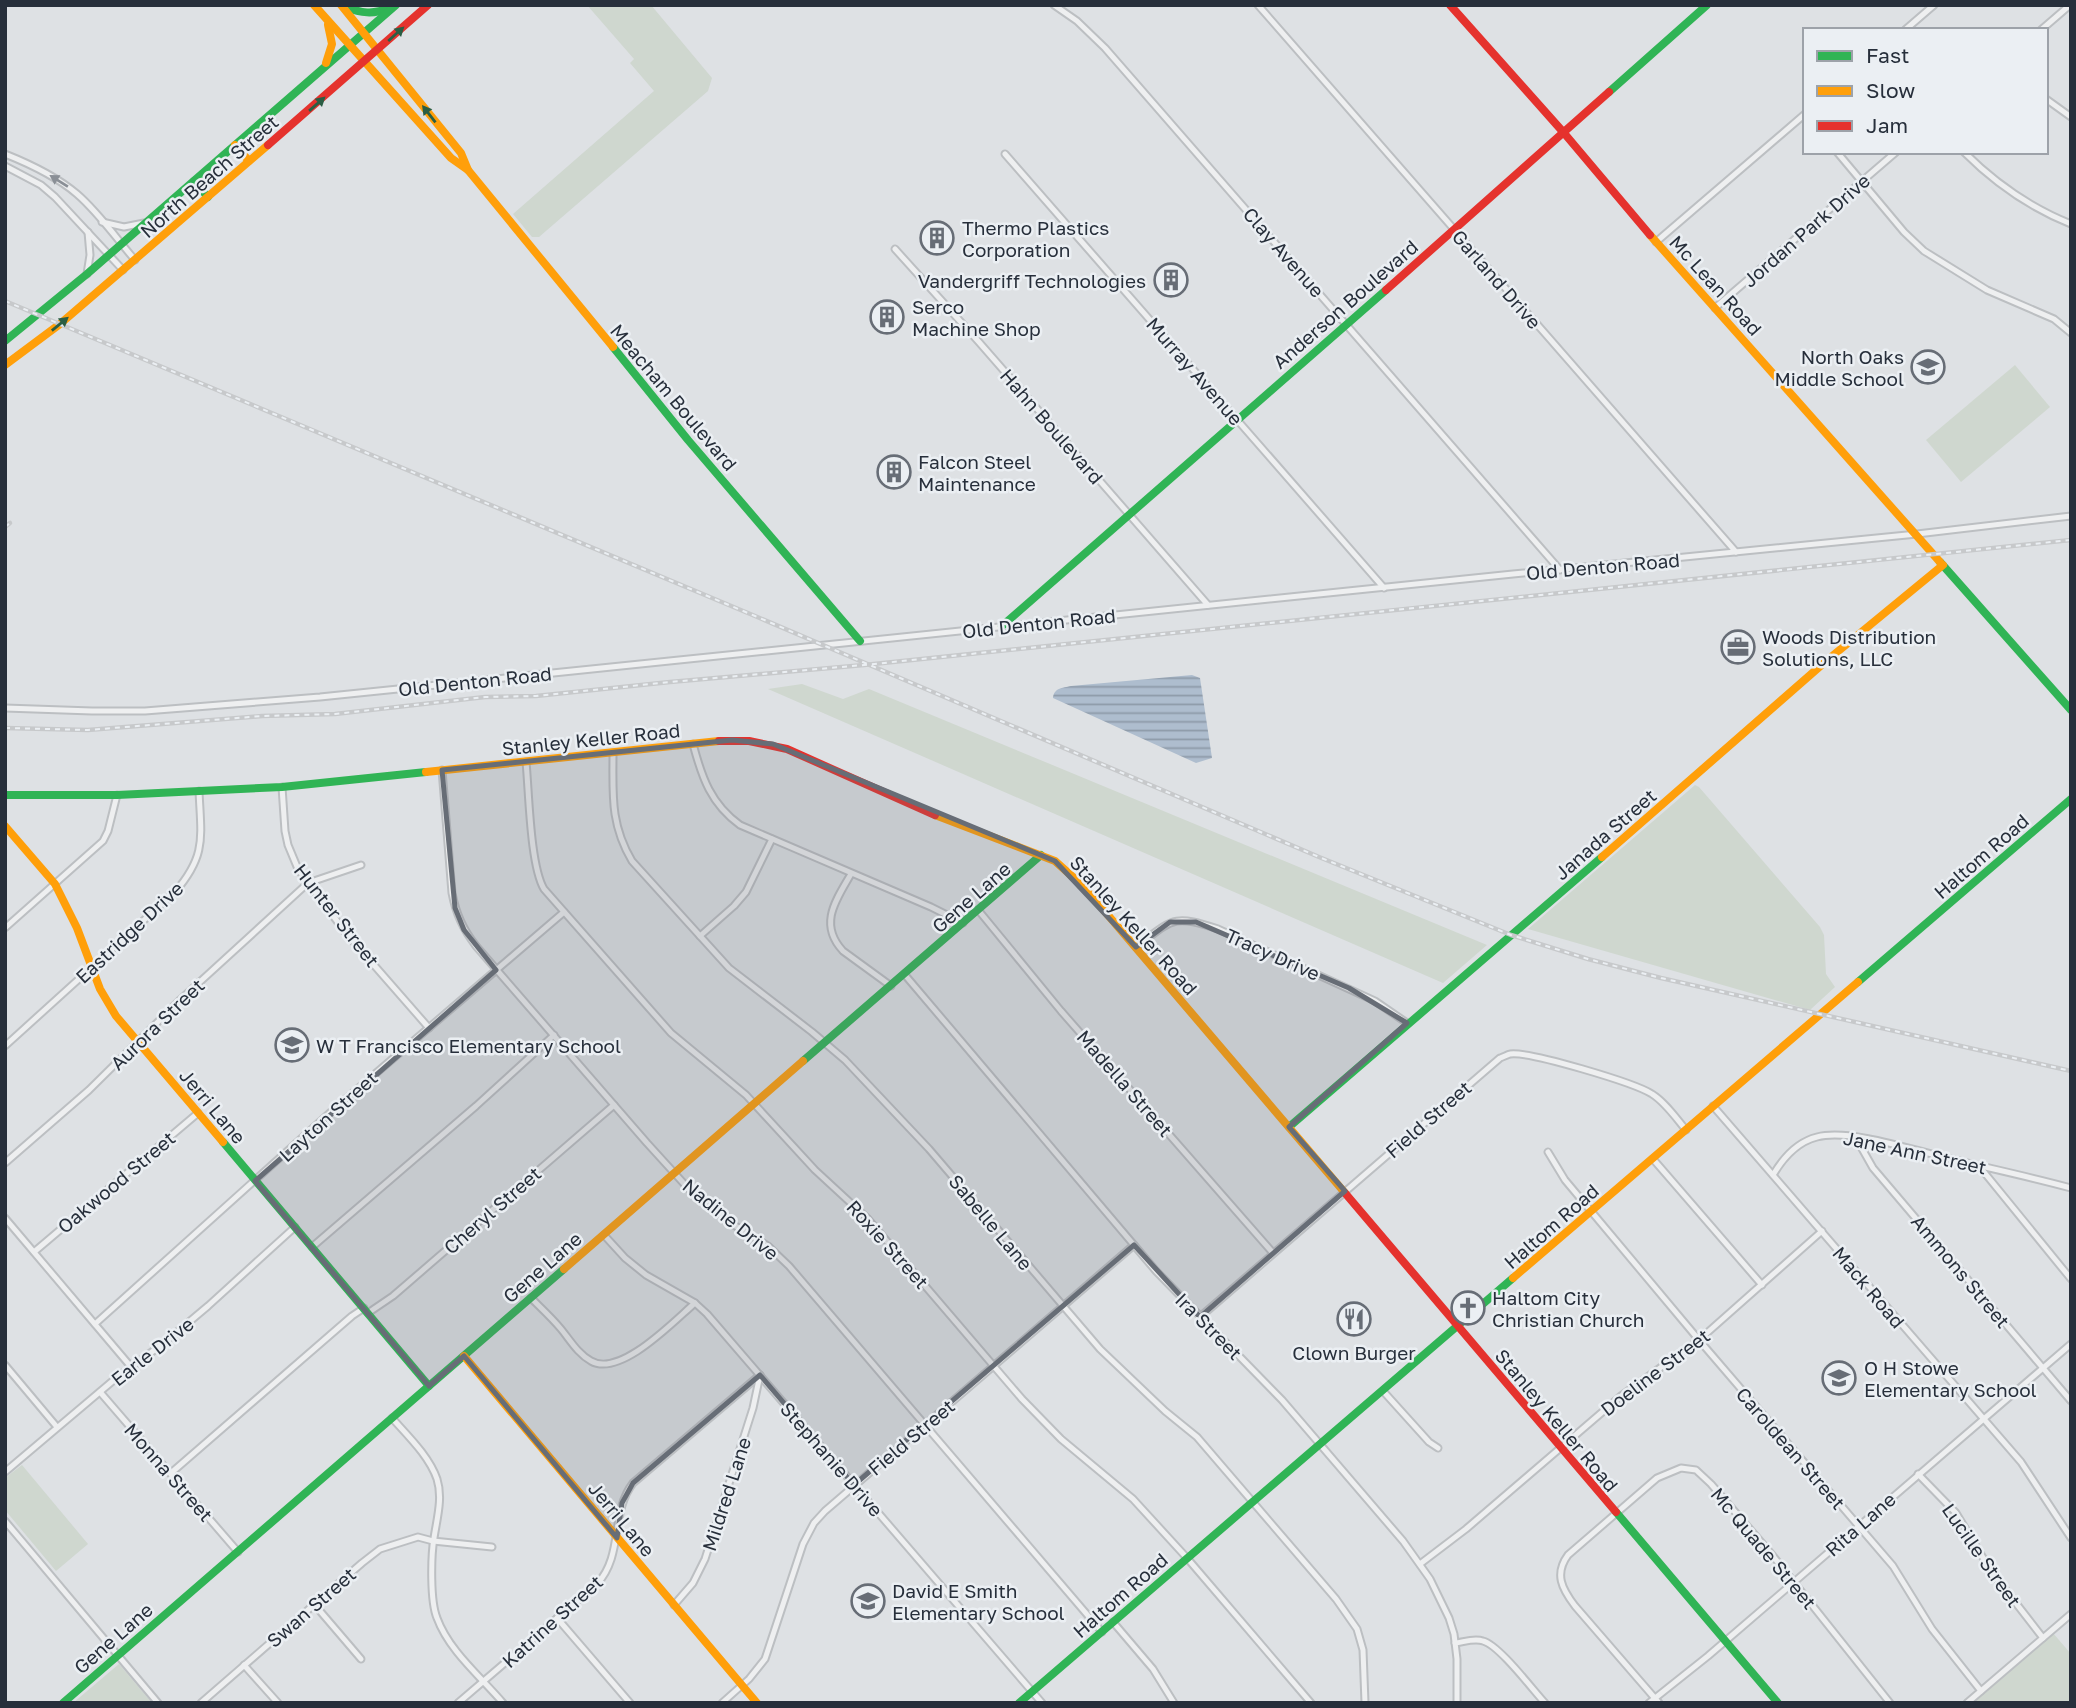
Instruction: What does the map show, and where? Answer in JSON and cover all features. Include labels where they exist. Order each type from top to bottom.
[{"type":"street","name":"Meacham Boulevard","points":[[314,5],[451,158],[468,170],[688,440],[860,641]]},
{"type":"street","points":[[342,6],[364,13],[384,11],[395,5]]},
{"type":"street","name":"North Beach Street","points":[[5,341],[87,274],[395,5]]},
{"type":"street","name":"North Beach Street","points":[[5,365],[60,324],[123,271],[428,5]]},
{"type":"street","name":"Clay Avenue","points":[[1054,5],[1096,39],[1560,570]]},
{"type":"street","name":"Garland Drive","points":[[1258,5],[1736,552]]},
{"type":"street","name":"Mc Lean Road","points":[[1450,5],[2071,710]]},
{"type":"street","name":"Anderson Boulevard","points":[[1002,626],[1455,230],[1707,5]]},
{"type":"street","points":[[1907,28],[1934,5]]},
{"type":"street","points":[[2043,28],[2070,5]]},
{"type":"street","name":"Meacham Boulevard","points":[[342,6],[461,153],[468,170]]},
{"type":"street","points":[[324,68],[332,44],[332,34],[326,19]]},
{"type":"street","points":[[2048,100],[2071,117]]},
{"type":"street","points":[[1656,242],[1803,116]]},
{"type":"street","points":[[235,145],[249,162]]},
{"type":"street","points":[[5,154],[62,182],[79,196],[135,260]]},
{"type":"street","name":"Murray Avenue","points":[[1005,154],[1384,588]]},
{"type":"street","points":[[1839,154],[1904,232],[1924,251],[1987,290],[2054,319],[2071,332]]},
{"type":"street","name":"Jordan Park Drive","points":[[1715,308],[1894,154]]},
{"type":"street","points":[[1966,154],[2001,184],[2035,206],[2071,224]]},
{"type":"street","points":[[5,166],[41,185],[55,197],[123,271]]},
{"type":"street","points":[[194,181],[208,197]]},
{"type":"street","points":[[102,222],[124,227],[147,222]]},
{"type":"street","points":[[87,274],[90,255],[88,232]]},
{"type":"street","name":"Hahn Boulevard","points":[[895,249],[1208,605]]},
{"type":"street","name":"Old Denton Road","points":[[5,708],[92,712],[145,711],[307,698],[2071,516]]},
{"type":"street","name":"Janada Street","points":[[1289,1126],[1834,655],[1943,565]]},
{"type":"street","name":"Stanley Keller Road","points":[[5,795],[117,795],[282,787],[732,740],[773,744],[795,752],[946,820],[1055,861],[1071,874],[1136,947],[1778,1703]]},
{"type":"street","points":[[693,744],[700,773],[717,805],[740,825],[964,924]]},
{"type":"street","name":"Sabelle Lane","points":[[613,753],[615,821],[621,843],[632,861],[739,977],[845,1060],[929,1149],[1100,1349],[1165,1411],[1198,1437],[1336,1599],[1357,1629],[1363,1650],[1365,1703]]},
{"type":"street","name":"Roxie Street","points":[[526,762],[540,881],[564,912],[671,1033],[721,1072],[815,1170],[867,1218],[994,1366],[1061,1439],[1133,1499],[1311,1703]]},
{"type":"street","name":"Nadine Drive","points":[[442,770],[452,893],[464,930],[675,1173],[710,1207],[762,1242],[789,1266],[1102,1632]]},
{"type":"street","name":"Hunter Street","points":[[282,787],[288,845],[298,869],[346,933],[429,1028]]},
{"type":"street","name":"Eastridge Drive","points":[[5,1046],[175,892],[187,878],[200,852],[199,792]]},
{"type":"street","points":[[5,928],[103,841],[117,795]]},
{"type":"street","name":"Haltom Road","points":[[1019,1703],[2071,799]]},
{"type":"street","name":"Jerri Lane","points":[[5,826],[55,884],[77,928],[100,989],[116,1016],[429,1386]]},
{"type":"street","points":[[700,936],[746,892],[772,839]]},
{"type":"street","name":"Gene Lane","points":[[63,1703],[1041,855]]},
{"type":"street","points":[[308,883],[361,865]]},
{"type":"street","points":[[850,874],[830,916],[833,935],[843,951],[891,986]]},
{"type":"street","name":"Aurora Street","points":[[5,1163],[89,1090],[180,1000],[308,883]]},
{"type":"street","name":"Madella Street","points":[[979,911],[1061,1011],[1273,1253]]},
{"type":"street","name":"Layton Street","points":[[94,1324],[333,1110],[564,912]]},
{"type":"street","name":"Tracy Drive","points":[[1136,947],[1170,922],[1196,922],[1218,929],[1357,992],[1407,1023]]},
{"type":"street","name":"Ira Street","points":[[905,975],[1134,1245],[1282,1400],[1403,1541],[1440,1597],[1449,1618],[1455,1643],[1457,1703]]},
{"type":"street","points":[[312,1247],[554,1035]]},
{"type":"street","name":"Field Street","points":[[1200,1317],[1494,1062],[1510,1054],[1601,1074],[1638,1086],[1654,1095],[1686,1130]]},
{"type":"street","name":"Cheryl Street","points":[[170,1473],[352,1316],[393,1296],[614,1105]]},
{"type":"street","name":"Mack Road","points":[[1713,1106],[2021,1462],[2071,1538]]},
{"type":"street","name":"Oakwood Street","points":[[34,1252],[198,1113]]},
{"type":"street","name":"Jane Ann Street","points":[[1773,1175],[1792,1150],[1808,1140],[1828,1135],[1856,1138],[2071,1188]]},
{"type":"street","name":"Ammons Street","points":[[1856,1138],[1872,1168],[2071,1401]]},
{"type":"street","name":"Caroldean Street","points":[[1548,1152],[1565,1180],[1893,1566],[1932,1629],[1981,1691]]},
{"type":"street","points":[[1653,1159],[1762,1285]]},
{"type":"street","points":[[1979,1166],[2071,1279]]},
{"type":"street","points":[[5,1219],[132,1368]]},
{"type":"street","name":"Earle Drive","points":[[5,1472],[208,1306],[295,1227]]},
{"type":"street","name":"Doeline Street","points":[[1420,1564],[1466,1530],[1621,1396],[1699,1340],[1822,1231]]},
{"type":"street","name":"Stephanie Drive","points":[[604,1235],[625,1258],[646,1275],[695,1303],[707,1314],[1042,1703]]},
{"type":"street","name":"Field Street","points":[[722,1703],[749,1679],[765,1659],[803,1544],[825,1511],[1134,1245]]},
{"type":"street","points":[[531,1298],[581,1354],[589,1360],[603,1364],[627,1357],[638,1350],[695,1303]]},
{"type":"street","name":"Rita Lane","points":[[1649,1703],[1657,1700],[2071,1344]]},
{"type":"street","name":"Jerri Lane","points":[[464,1356],[757,1703]]},
{"type":"street","points":[[5,1365],[57,1427]]},
{"type":"street","name":"Katrine Street","points":[[458,1703],[603,1577],[610,1564],[617,1538],[622,1503],[633,1483],[760,1375]]},
{"type":"street","name":"Mildred Lane","points":[[674,1605],[690,1588],[705,1559],[753,1408],[760,1375]]},
{"type":"street","points":[[1383,1391],[1438,1448]]},
{"type":"street","name":"Monna Street","points":[[100,1392],[238,1552]]},
{"type":"street","points":[[392,1418],[416,1445],[437,1481],[439,1510],[433,1541],[432,1588],[436,1617],[448,1639],[503,1703]]},
{"type":"street","name":"Mc Quade Street","points":[[1616,1513],[1657,1478],[1681,1468],[1696,1470],[1711,1484],[1793,1582],[1890,1703]]},
{"type":"street","name":"Lucille Street","points":[[1918,1474],[1956,1513],[1991,1571],[2043,1638]]},
{"type":"street","points":[[1616,1513],[1568,1555],[1562,1564],[1561,1584],[1564,1593],[1657,1700]]},
{"type":"street","points":[[5,1521],[159,1703]]},
{"type":"street","name":"Swan Street","points":[[201,1703],[380,1549],[418,1537],[433,1541],[492,1546]]},
{"type":"street","points":[[314,1604],[361,1660]]},
{"type":"street","points":[[1967,1703],[2071,1614]]},
{"type":"street","points":[[557,1618],[630,1703]]},
{"type":"street","points":[[1113,1622],[1153,1669],[1174,1703]]},
{"type":"street","points":[[1455,1643],[1477,1640],[1489,1644],[1501,1653],[1545,1703]]},
{"type":"street","points":[[244,1665],[278,1703]]},
{"type":"highlighted area","points":[[732,740],[773,744],[1055,861],[1136,947],[1170,922],[1196,922],[1349,988],[1407,1023],[1289,1127],[1345,1191],[1200,1317],[1134,1245],[854,1485],[760,1375],[633,1483],[622,1503],[617,1538],[464,1356],[429,1386],[255,1181],[496,970],[464,930],[455,908],[442,770]]},
{"type":"shaded area","points":[[587,5],[651,5],[712,78],[708,91],[539,237],[532,237],[513,214],[654,91],[630,63],[634,59]]},
{"type":"shaded area","points":[[2015,365],[2050,407],[1961,482],[1926,440]]},
{"type":"shaded area","points":[[802,684],[843,699],[869,689],[1487,945],[1443,983],[768,689]]},
{"type":"shaded area","points":[[1695,785],[1820,927],[1824,935],[1826,974],[1835,987],[1810,1010],[1528,929]]},
{"type":"shaded area","points":[[22,1465],[88,1544],[56,1571],[5,1510],[5,1478]]},
{"type":"shaded area","points":[[2053,1633],[2071,1654],[2071,1703],[1972,1703]]},
{"type":"shaded area","points":[[119,1664],[152,1703],[73,1703]]},
{"type":"water","points":[[1192,675],[1200,678],[1212,758],[1196,763],[1053,698],[1057,690],[1071,686]]},
{"type":"railway","points":[[5,301],[755,616],[1319,857],[1511,935],[1661,978],[2071,1071]]},
{"type":"railway","points":[[5,527],[10,523]]},
{"type":"railway","points":[[5,728],[88,730],[262,716],[335,714],[485,697],[536,696],[864,665],[2071,540]]},
{"type":"traffic: fast","points":[[5,341],[87,274],[396,5]]},
{"type":"traffic: fast","points":[[1609,92],[1707,5]]},
{"type":"traffic: fast","points":[[345,7],[367,12],[389,8]]},
{"type":"traffic: fast","points":[[194,181],[208,197]]},
{"type":"traffic: fast","points":[[1002,626],[1386,290]]},
{"type":"traffic: fast","points":[[613,347],[688,440],[860,641]]},
{"type":"traffic: fast","points":[[1940,562],[2071,710]]},
{"type":"traffic: fast","points":[[5,795],[117,795],[282,787],[426,772]]},
{"type":"traffic: fast","points":[[1858,982],[2071,799]]},
{"type":"traffic: fast","points":[[803,1061],[1041,855]]},
{"type":"traffic: fast","points":[[1289,1127],[1602,857]]},
{"type":"traffic: fast","points":[[223,1142],[429,1386]]},
{"type":"traffic: fast","points":[[63,1703],[564,1269]]},
{"type":"traffic: fast","points":[[1019,1703],[1513,1278]]},
{"type":"traffic: fast","points":[[1616,1512],[1778,1703]]},
{"type":"traffic: slow","points":[[314,5],[451,158],[468,170]]},
{"type":"traffic: slow","points":[[341,5],[461,153],[468,170],[613,347]]},
{"type":"traffic: slow","points":[[326,63],[332,44],[328,25]]},
{"type":"traffic: slow","points":[[235,145],[249,161]]},
{"type":"traffic: slow","points":[[5,365],[60,324],[268,145]]},
{"type":"traffic: slow","points":[[1650,235],[1940,562]]},
{"type":"traffic: slow","points":[[1602,857],[1825,662],[1943,565]]},
{"type":"traffic: slow","points":[[426,772],[719,741]]},
{"type":"traffic: slow","points":[[935,815],[1055,861],[1084,887],[1345,1193]]},
{"type":"traffic: slow","points":[[5,826],[55,884],[77,928],[100,989],[116,1016],[223,1142]]},
{"type":"traffic: slow","points":[[1513,1278],[1858,982]]},
{"type":"traffic: slow","points":[[564,1269],[803,1061]]},
{"type":"traffic: slow","points":[[464,1356],[757,1703]]},
{"type":"traffic: jam","points":[[268,145],[428,5]]},
{"type":"traffic: jam","points":[[1450,5],[1650,235]]},
{"type":"traffic: jam","points":[[1386,290],[1609,92]]},
{"type":"traffic: jam","points":[[719,741],[749,741],[787,749],[935,815]]},
{"type":"traffic: jam","points":[[1345,1193],[1616,1512]]},
{"type":"place","name":"Thermo Plastics Corporation","points":[[937,238]]},
{"type":"place","name":"Vandergriff Technologies","points":[[1171,280]]},
{"type":"place","name":"Serco Machine Shop","points":[[887,317]]},
{"type":"place","name":"North Oaks Middle School","points":[[1928,367]]},
{"type":"place","name":"Falcon Steel Maintenance","points":[[894,472]]},
{"type":"place","name":"Woods Distribution Solutions, LLC","points":[[1738,647]]},
{"type":"place","name":"W T Francisco Elementary School","points":[[292,1045]]},
{"type":"place","name":"Haltom City Christian Church","points":[[1468,1308]]},
{"type":"place","name":"Clown Burger","points":[[1354,1319]]},
{"type":"place","name":"O H Stowe Elementary School","points":[[1839,1378]]},
{"type":"place","name":"David E Smith Elementary School","points":[[868,1601]]}]
